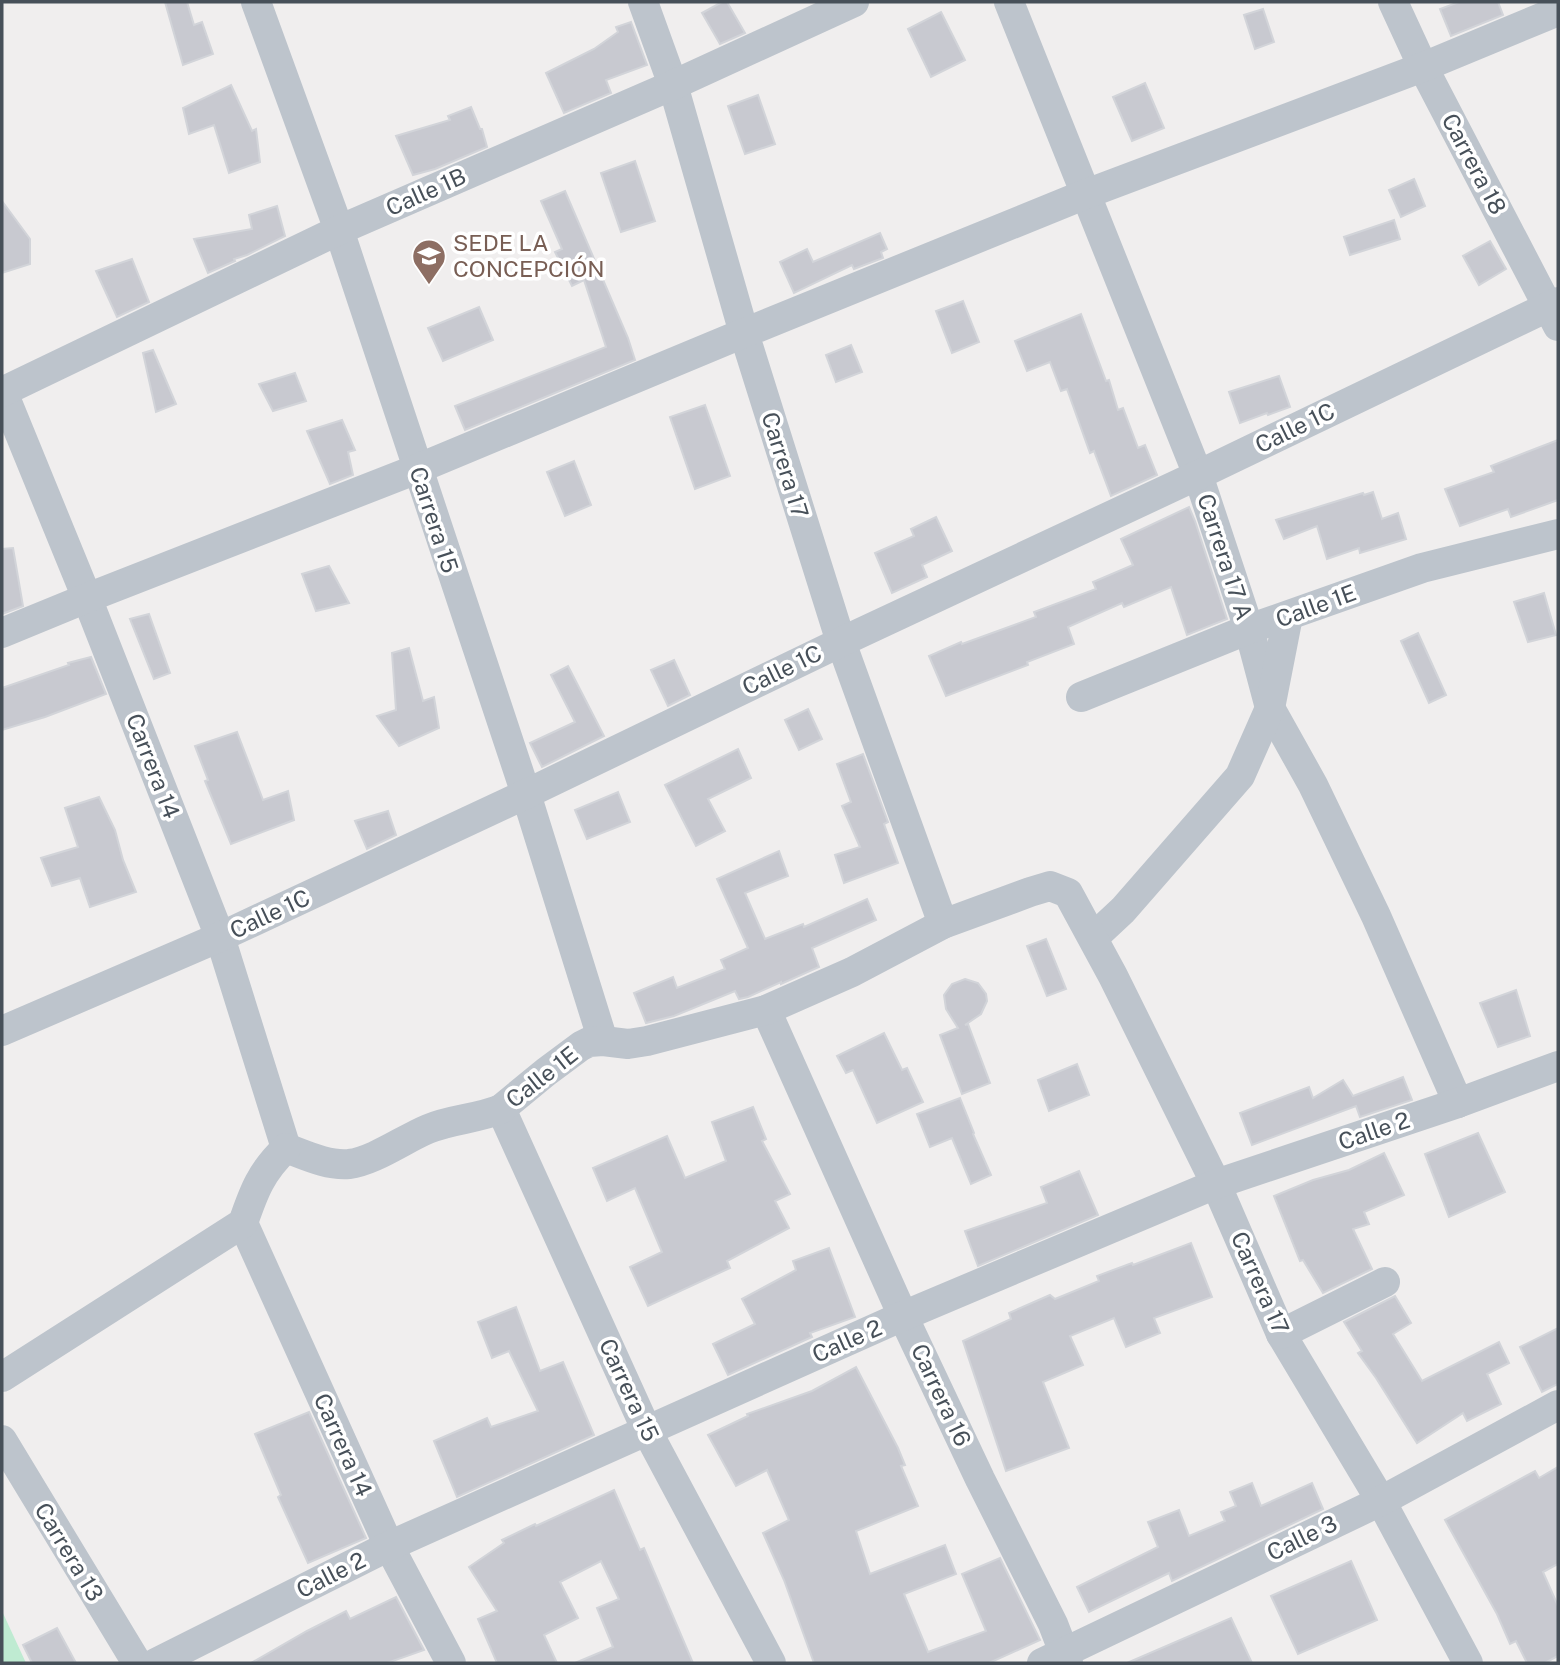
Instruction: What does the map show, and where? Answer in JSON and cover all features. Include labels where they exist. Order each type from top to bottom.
[{"type":"street","name":"Carrera 15","points":[[256,2],[339,230],[526,794],[603,1041]]},
{"type":"street","name":"Carrera 17","points":[[643,2],[673,85],[744,333],[841,642],[943,924]]},
{"type":"street","name":"Calle 1B","points":[[2,391],[339,230],[673,85],[854,2]]},
{"type":"street","name":"Carrera 17 A","points":[[1009,2],[1198,475],[1249,629],[1270,708],[1313,785],[1370,904],[1458,1103]]},
{"type":"street","name":"Carrera 18","points":[[1392,2],[1423,68],[1555,311]]},
{"type":"street","points":[[2,633],[417,469],[1086,194],[1423,68],[1558,11]]},
{"type":"street","name":"Calle 1C","points":[[2,1031],[220,937],[526,794],[841,642],[1555,311]]},
{"type":"street","name":"Carrera 14","points":[[2,391],[87,598],[220,937],[286,1148]]},
{"type":"street","name":"Calle 1E","points":[[1081,697],[1249,629],[1422,568],[1558,534]]},
{"type":"street","points":[[1093,938],[1123,910],[1240,776],[1270,708],[1288,616]]},
{"type":"street","name":"Calle 1E","points":[[286,1148],[335,1164],[364,1160],[429,1128],[500,1110],[571,1052],[589,1042],[628,1044],[648,1041],[766,1010],[852,972],[943,924],[1050,886],[1068,893]]},
{"type":"street","name":"Carrera 17","points":[[1068,893],[1216,1184],[1281,1334],[1381,1501],[1468,1663]]},
{"type":"street","name":"Carrera 16","points":[[766,1010],[904,1316],[1052,1624],[1058,1660]]},
{"type":"street","name":"Calle 2","points":[[156,1663],[389,1546],[904,1316],[1216,1184],[1458,1103],[1558,1066]]},
{"type":"street","name":"Carrera 15","points":[[500,1110],[647,1431],[771,1663]]},
{"type":"street","points":[[2,1377],[243,1223],[254,1190],[286,1148]]},
{"type":"street","name":"Carrera 14","points":[[243,1223],[389,1546],[451,1663]]},
{"type":"street","points":[[1281,1334],[1385,1282]]},
{"type":"street","name":"Calle 3","points":[[1058,1660],[1381,1501],[1558,1405]]},
{"type":"street","name":"Carrera 13","points":[[2,1440],[136,1663]]},
{"type":"green space","points":[[2,1611],[26,1663],[2,1663]]},
{"type":"building","points":[[165,2],[187,2],[194,25],[202,22],[213,54],[183,65]]},
{"type":"building","points":[[727,2],[745,33],[720,44],[702,13]]},
{"type":"building","points":[[1459,2],[1498,2],[1503,15],[1451,36],[1440,9]]},
{"type":"building","points":[[1263,9],[1274,42],[1255,49],[1244,15]]},
{"type":"building","points":[[941,12],[965,60],[931,77],[908,29]]},
{"type":"building","points":[[631,22],[647,65],[606,80],[611,93],[564,113],[546,73],[594,49],[618,32],[616,27]]},
{"type":"building","points":[[1145,83],[1164,128],[1132,141],[1113,97]]},
{"type":"building","points":[[231,85],[252,131],[256,129],[260,162],[229,173],[214,125],[189,134],[183,108]]},
{"type":"building","points":[[758,95],[775,144],[745,154],[728,106]]},
{"type":"building","points":[[471,107],[487,147],[435,169],[413,175],[396,136],[450,120],[448,116]]},
{"type":"building","points":[[635,161],[655,221],[621,232],[601,173]]},
{"type":"building","points":[[1414,179],[1425,206],[1401,217],[1389,190]]},
{"type":"building","points":[[565,191],[635,360],[465,430],[455,406],[606,347],[584,280],[572,286],[555,252],[562,249],[541,201]]},
{"type":"building","points":[[2,201],[30,239],[30,264],[2,273]]},
{"type":"building","points":[[277,206],[285,236],[208,273],[194,239],[252,229],[249,215]]},
{"type":"building","points":[[1394,220],[1400,239],[1350,255],[1344,237]]},
{"type":"building","points":[[880,233],[887,249],[881,252],[883,258],[854,269],[852,265],[794,293],[780,262],[807,249],[813,262]]},
{"type":"building","points":[[1490,241],[1506,269],[1479,285],[1463,256]]},
{"type":"building","points":[[132,259],[149,302],[117,317],[96,271]]},
{"type":"building","points":[[963,301],[979,342],[952,353],[936,311]]},
{"type":"building","points":[[479,307],[493,340],[443,361],[428,328]]},
{"type":"building","points":[[1081,314],[1106,381],[1109,380],[1118,410],[1123,408],[1138,448],[1145,445],[1157,475],[1111,496],[1094,451],[1090,453],[1067,389],[1061,391],[1050,362],[1027,371],[1015,341]]},
{"type":"building","points":[[851,345],[862,372],[836,382],[826,355]]},
{"type":"building","points":[[153,350],[176,404],[156,412],[143,353]]},
{"type":"building","points":[[295,373],[306,401],[273,411],[259,384]]},
{"type":"building","points":[[1279,376],[1290,407],[1240,423],[1229,392]]},
{"type":"building","points":[[705,405],[730,476],[695,489],[670,417]]},
{"type":"building","points":[[342,420],[355,450],[348,452],[353,475],[330,484],[307,431]]},
{"type":"building","points":[[1558,440],[1558,500],[1511,517],[1508,509],[1460,526],[1445,489],[1494,472],[1491,466]]},
{"type":"building","points":[[574,461],[591,505],[565,516],[547,472]]},
{"type":"building","points":[[1373,492],[1382,519],[1398,513],[1406,539],[1360,553],[1359,548],[1327,559],[1317,526],[1284,539],[1276,520],[1363,493]]},
{"type":"building","points":[[1189,507],[1227,619],[1187,635],[1171,587],[1124,607],[1122,603],[1068,627],[1074,644],[1027,662],[1028,665],[946,696],[929,656],[961,642],[962,644],[1036,617],[1034,612],[1096,589],[1093,582],[1133,565],[1121,539]]},
{"type":"building","points":[[936,517],[952,551],[922,565],[927,577],[892,593],[875,553],[914,536],[911,529]]},
{"type":"building","points":[[13,548],[23,606],[2,614],[2,549]]},
{"type":"building","points":[[329,566],[349,603],[316,611],[302,574]]},
{"type":"building","points":[[1544,593],[1556,635],[1528,642],[1514,602]]},
{"type":"building","points":[[149,614],[170,673],[154,679],[130,619]]},
{"type":"building","points":[[1418,633],[1446,695],[1429,703],[1401,641]]},
{"type":"building","points":[[409,648],[423,701],[434,697],[439,728],[399,746],[377,716],[396,710],[392,653]]},
{"type":"building","points":[[91,657],[106,694],[2,730],[2,688]]},
{"type":"building","points":[[674,660],[690,695],[668,706],[651,670]]},
{"type":"building","points":[[568,666],[604,736],[542,767],[530,743],[575,722],[551,675]]},
{"type":"building","points":[[808,709],[822,739],[799,750],[785,720]]},
{"type":"building","points":[[237,732],[263,800],[288,791],[294,820],[231,844],[205,781],[208,780],[195,746]]},
{"type":"building","points":[[738,749],[751,778],[708,799],[725,831],[696,846],[665,785]]},
{"type":"building","points":[[863,754],[888,822],[884,824],[898,863],[844,883],[835,855],[860,847],[842,806],[851,802],[837,764]]},
{"type":"building","points":[[618,792],[630,822],[587,839],[575,810]]},
{"type":"building","points":[[99,797],[115,830],[136,892],[90,907],[80,878],[52,886],[41,858],[78,847],[65,808]]},
{"type":"building","points":[[388,811],[396,835],[367,849],[355,821]]},
{"type":"building","points":[[779,851],[788,876],[745,893],[765,939],[803,924],[804,927],[867,899],[876,920],[812,948],[819,967],[748,997],[739,999],[735,991],[674,1016],[646,1023],[634,993],[673,977],[677,988],[725,969],[721,960],[748,948],[717,879]]},
{"type":"building","points":[[1046,939],[1066,989],[1047,996],[1027,946]]},
{"type":"building","points":[[965,979],[978,983],[986,994],[987,1001],[981,1014],[965,1025],[968,1024],[990,1083],[962,1094],[940,1035],[958,1028],[946,1009],[944,995],[952,984]]},
{"type":"building","points":[[1516,990],[1530,1036],[1498,1047],[1480,1003]]},
{"type":"building","points":[[884,1033],[902,1070],[907,1068],[923,1102],[877,1123],[853,1070],[846,1073],[837,1056]]},
{"type":"building","points":[[1077,1064],[1089,1095],[1049,1111],[1038,1080]]},
{"type":"building","points":[[1403,1077],[1412,1100],[1360,1117],[1356,1106],[1252,1145],[1240,1113],[1309,1087],[1313,1098],[1343,1080],[1353,1096]]},
{"type":"building","points":[[960,1098],[991,1175],[971,1184],[952,1138],[930,1147],[917,1114]]},
{"type":"building","points":[[753,1107],[766,1139],[762,1141],[790,1194],[775,1201],[789,1228],[727,1261],[730,1268],[648,1306],[630,1267],[662,1252],[635,1188],[607,1201],[593,1168],[667,1136],[685,1178],[726,1161],[712,1122]]},
{"type":"building","points":[[1478,1133],[1505,1192],[1449,1217],[1425,1154]]},
{"type":"building","points":[[1384,1153],[1404,1195],[1364,1212],[1369,1224],[1353,1229],[1372,1269],[1323,1293],[1303,1260],[1300,1261],[1274,1196],[1313,1180],[1349,1170]]},
{"type":"building","points":[[1079,1171],[1098,1215],[978,1266],[965,1231],[1047,1203],[1041,1187]]},
{"type":"building","points":[[1191,1243],[1212,1297],[1154,1318],[1160,1333],[1126,1347],[1114,1318],[1070,1336],[1083,1365],[1043,1382],[1069,1448],[1006,1471],[963,1341],[1011,1319],[1009,1313],[1050,1295],[1055,1299],[1099,1281],[1097,1276]]},
{"type":"building","points":[[829,1248],[855,1317],[810,1333],[812,1337],[728,1375],[713,1344],[755,1324],[742,1299],[796,1270],[793,1261]]},
{"type":"building","points":[[1395,1296],[1411,1323],[1393,1334],[1422,1381],[1499,1342],[1509,1363],[1487,1374],[1501,1404],[1467,1421],[1463,1413],[1417,1443],[1358,1353],[1362,1351],[1344,1322]]},
{"type":"building","points":[[516,1307],[540,1371],[563,1362],[594,1435],[457,1497],[434,1441],[487,1418],[491,1427],[538,1411],[509,1351],[492,1358],[478,1322]]},
{"type":"building","points":[[1558,1328],[1558,1384],[1542,1392],[1520,1347]]},
{"type":"building","points":[[856,1367],[898,1448],[905,1465],[901,1466],[918,1506],[856,1531],[870,1574],[945,1545],[956,1574],[904,1594],[928,1652],[986,1631],[962,1574],[1000,1558],[1040,1640],[989,1663],[814,1663],[784,1580],[763,1533],[789,1520],[767,1470],[736,1486],[708,1435],[748,1416],[747,1414],[812,1391]]},
{"type":"building","points":[[309,1412],[366,1538],[308,1563],[278,1497],[281,1495],[255,1434]]},
{"type":"building","points":[[1558,1467],[1558,1564],[1543,1572],[1558,1606],[1558,1656],[1545,1663],[1527,1663],[1516,1641],[1510,1644],[1497,1614],[1445,1520],[1535,1471],[1539,1478]]},
{"type":"building","points":[[1252,1483],[1261,1506],[1312,1483],[1323,1509],[1172,1581],[1169,1573],[1089,1612],[1077,1587],[1158,1547],[1148,1522],[1179,1510],[1189,1536],[1225,1521],[1221,1512],[1236,1506],[1230,1492]]},
{"type":"building","points":[[614,1490],[640,1550],[644,1548],[693,1663],[575,1663],[613,1647],[597,1608],[619,1599],[601,1561],[560,1582],[578,1618],[544,1635],[557,1663],[497,1663],[478,1619],[497,1611],[469,1567],[504,1543],[502,1540]]},
{"type":"building","points":[[1351,1561],[1377,1620],[1298,1654],[1271,1596]]},
{"type":"building","points":[[396,1597],[424,1650],[387,1663],[251,1663],[346,1611],[350,1619]]},
{"type":"building","points":[[1231,1618],[1252,1663],[1127,1663]]},
{"type":"building","points":[[57,1628],[76,1663],[32,1663],[23,1645]]},
{"type":"place","name":"SEDE LA CONCEPCIÓN","points":[[429,286]]}]
